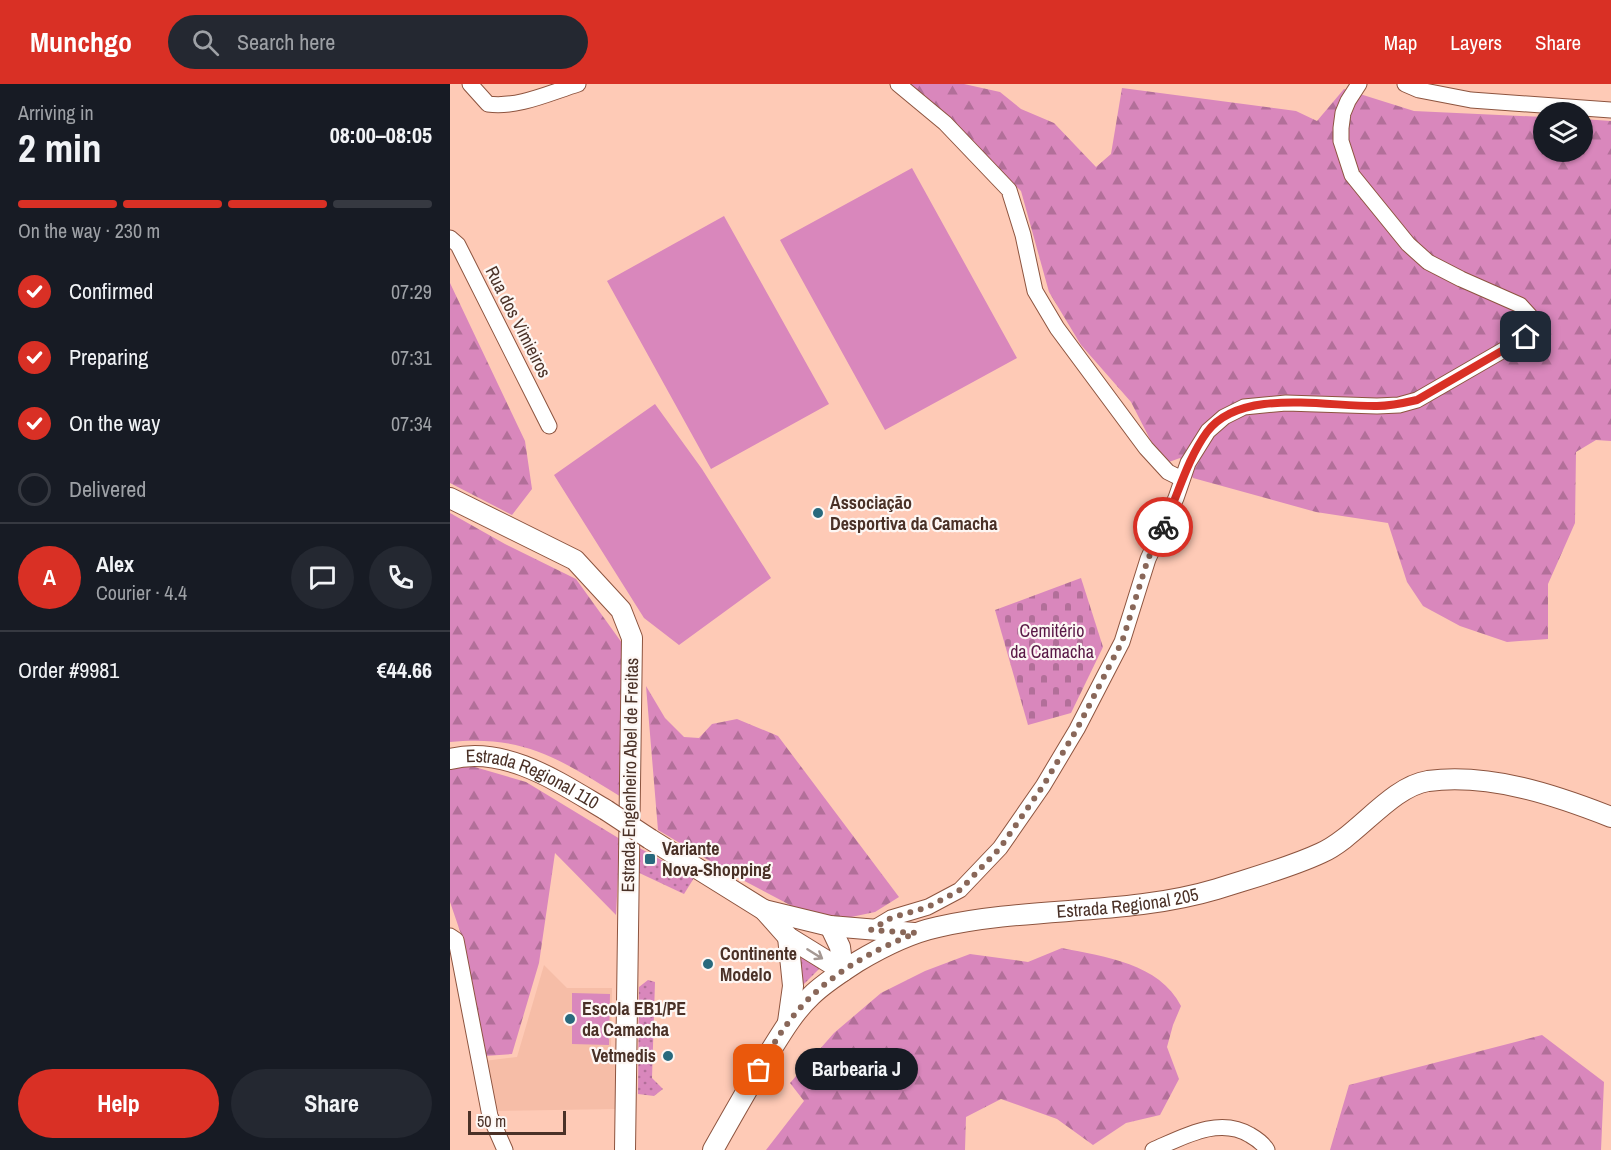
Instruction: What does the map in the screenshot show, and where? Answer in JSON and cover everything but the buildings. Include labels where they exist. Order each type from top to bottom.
[{"type":"main road","name":"Estrada Engenheiro Abel de Freitas","points":[[450,498],[575,560],[621,610],[632,638],[625,1150]]},
{"type":"main road","name":"Estrada Regional 110","points":[[450,759],[481,757],[506,760],[562,784],[764,910],[788,937],[843,971]]},
{"type":"main road","name":"Estrada Regional 205","points":[[713,1150],[788,1022],[812,995],[843,971],[894,942],[916,933],[937,927],[1006,917],[1156,903],[1215,890],[1323,853],[1408,788],[1428,782],[1486,782],[1509,786],[1569,801],[1611,818]]},
{"type":"main road","name":"Estrada Regional 110","points":[[764,910],[823,924],[916,933]]},
{"type":"main road","points":[[788,1022],[793,986],[788,937],[823,924],[840,947],[843,971]]},
{"type":"street","points":[[470,84],[488,104],[502,106],[578,84]]},
{"type":"street","points":[[898,84],[945,123],[1009,190],[1023,236],[1035,291],[1040,301],[1057,328],[1146,448],[1168,472],[1182,479]]},
{"type":"street","points":[[871,930],[891,918],[928,907],[960,890],[1000,848],[1043,786],[1077,729],[1122,642],[1148,559],[1176,498],[1188,464],[1208,431],[1224,417],[1244,407],[1286,403],[1377,406],[1399,405],[1417,400],[1526,337],[1532,329],[1530,316],[1520,304],[1428,262],[1408,244],[1352,175],[1341,141],[1341,128],[1343,113],[1359,84]]},
{"type":"street","points":[[1405,84],[1419,90],[1471,100],[1611,110]]},
{"type":"street","name":"Rua dos Vimieiros","points":[[450,238],[458,246],[549,426]]},
{"type":"street","points":[[450,936],[456,940],[490,1116],[506,1150]]},
{"type":"street","points":[[1153,1150],[1188,1135],[1223,1126],[1244,1131],[1264,1144],[1267,1150]]},
{"type":"shaded area","name":"Escola EB1/PE da Camacha","points":[[544,965],[567,988],[612,988],[611,1050],[619,1069],[616,1109],[496,1111],[484,1061],[517,1057]]},
{"type":"green space","points":[[909,84],[964,84],[1000,92],[1021,109],[1054,123],[1096,167],[1111,154],[1122,88],[1296,111],[1317,121],[1344,89],[1414,111],[1533,117],[1533,162],[1593,162],[1593,120],[1611,121],[1611,441],[1596,440],[1576,452],[1575,523],[1548,584],[1548,639],[1507,642],[1460,626],[1423,606],[1407,582],[1388,523],[1316,512],[1193,478],[1180,458],[1169,462],[1157,453],[1131,402],[1081,345],[1049,292],[1021,191]]},
{"type":"green space","points":[[912,168],[1017,358],[885,430],[780,240]]},
{"type":"green space","points":[[724,216],[829,404],[711,469],[607,281]]},
{"type":"green space","points":[[450,283],[525,441],[532,489],[512,515],[450,483]]},
{"type":"green space","points":[[655,404],[702,469],[771,578],[679,645],[644,618],[554,475]]},
{"type":"green space","points":[[450,513],[505,544],[576,579],[622,643],[626,800],[563,763],[523,747],[501,742],[450,742]]},
{"type":"green space","name":"Cemitério da Camacha","points":[[1081,578],[1103,647],[1071,713],[1028,725],[995,610]]},
{"type":"green space","points":[[646,686],[665,718],[684,737],[699,738],[712,724],[737,719],[778,736],[899,897],[875,912],[837,920],[807,914],[735,876],[658,830]]},
{"type":"green space","points":[[468,765],[526,782],[620,839],[616,915],[555,853],[539,963],[512,1054],[485,1056],[462,937],[450,902],[450,770]]},
{"type":"green space","points":[[634,845],[694,878],[684,894],[633,870]]},
{"type":"green space","points":[[1062,948],[1113,959],[1145,971],[1159,980],[1181,1006],[1167,1047],[1179,1079],[1160,1115],[1126,1123],[1093,1145],[1057,1119],[1001,1099],[966,1117],[965,1150],[766,1150],[804,1101],[790,1083],[834,1033],[881,993],[925,971],[970,954],[1028,962]]},
{"type":"green space","points":[[796,953],[808,962],[821,967],[800,988]]},
{"type":"green space","points":[[648,980],[655,982],[652,1078],[663,1089],[654,1096],[638,1094],[639,987]]},
{"type":"green space","points":[[572,993],[610,994],[609,1045],[572,1044]]},
{"type":"green space","points":[[1542,1035],[1604,1082],[1601,1150],[1330,1150],[1349,1085]]},
{"type":"way so far","points":[[759,1070],[788,1022],[812,995],[843,971],[894,942],[916,933],[871,930],[891,918],[928,907],[960,890],[1000,848],[1043,786],[1077,729],[1122,642],[1148,559],[1163,527]]},
{"type":"place","name":"Associação Desportiva da Camacha","points":[[818,513]]},
{"type":"place","name":"Variante Nova-Shopping","points":[[650,859]]},
{"type":"place","name":"Continente Modelo","points":[[708,964]]},
{"type":"place","name":"Escola EB1/PE da Camacha","points":[[570,1019]]},
{"type":"place","name":"Vetmedis","points":[[668,1056]]},
{"type":"place","name":"Barbearia J","points":[[759,1070]]},
{"type":"route","points":[[1163,527],[1188,464],[1208,431],[1224,417],[1244,407],[1286,403],[1399,405],[1429,394],[1526,337]]}]
